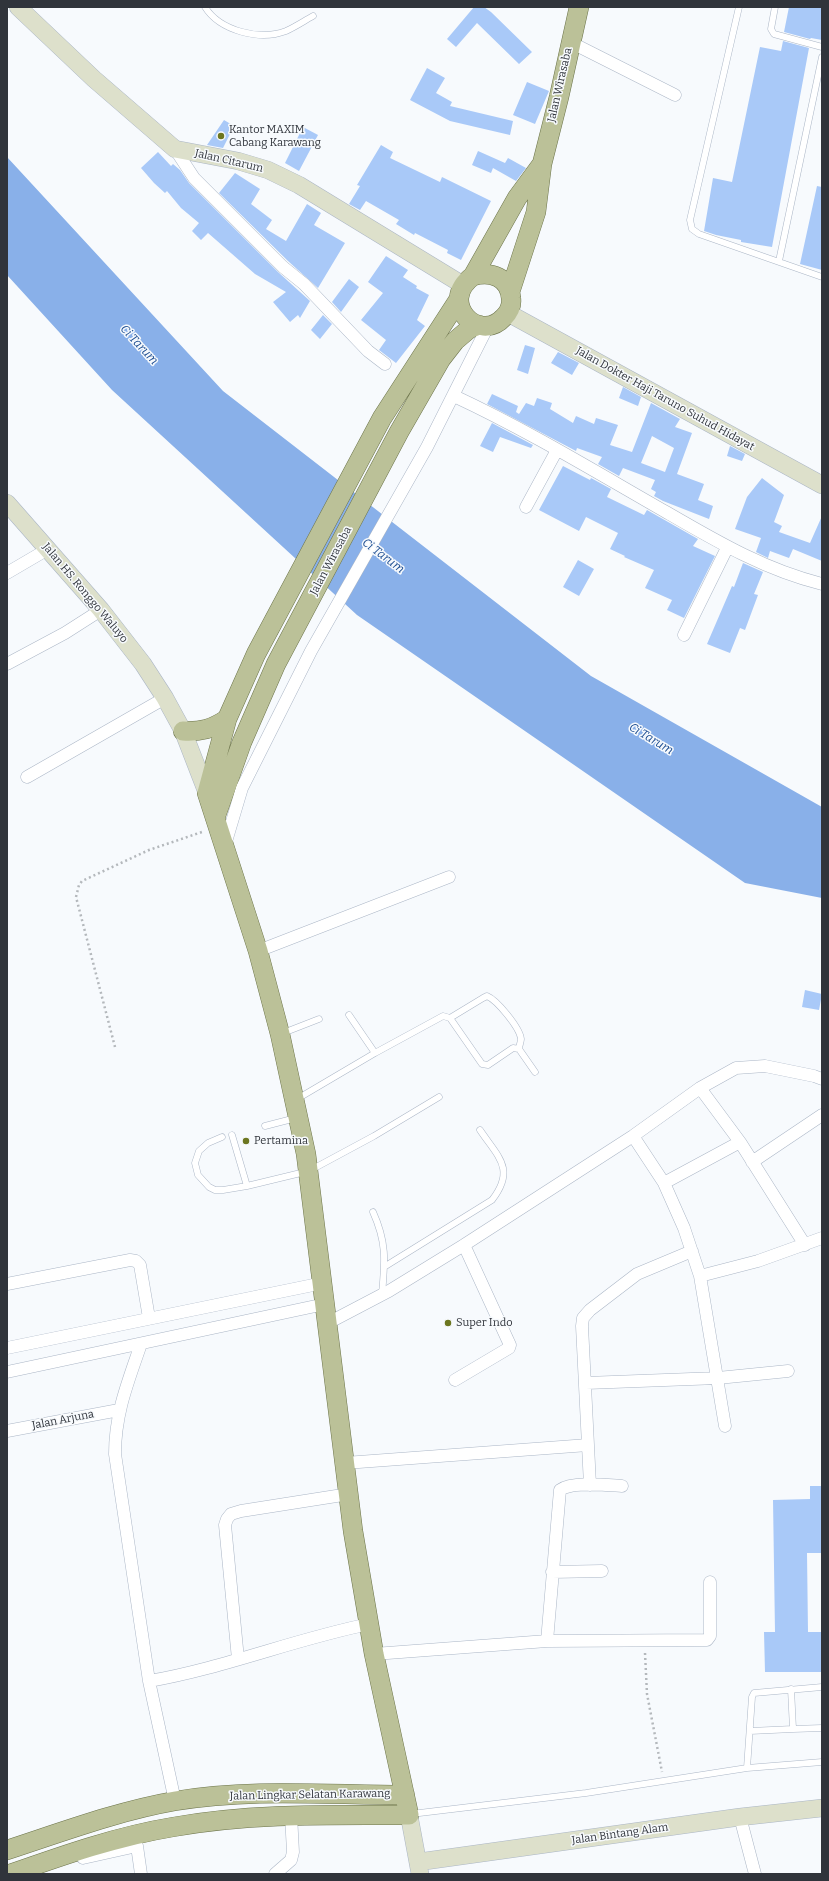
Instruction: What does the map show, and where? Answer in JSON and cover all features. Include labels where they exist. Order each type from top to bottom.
[{"type":"main road","name":"Jalan Wirasaba","points":[[510,292],[536,212],[542,164],[579,7]]},
{"type":"main road","name":"Jalan Wirasaba","points":[[207,793],[227,719],[256,654],[382,418],[465,287],[517,198],[542,164]]},
{"type":"main road","points":[[482,274],[491,274],[499,277],[506,284],[510,292],[512,303],[508,313],[496,324],[483,326],[471,322],[461,311],[465,287],[482,274]]},
{"type":"main road","name":"Jalan Wirasaba","points":[[217,822],[242,742],[276,664],[399,432],[441,359],[454,341],[469,330],[483,326]]},
{"type":"main road","points":[[183,731],[199,732],[214,728],[227,719]]},
{"type":"main road","name":"Jalan HS. Ronggo Waluyo","points":[[207,793],[258,951],[280,1034],[309,1170],[353,1531],[374,1654],[409,1815]]},
{"type":"main road","name":"Jalan Lingkar Selatan Karawang","points":[[7,1850],[132,1810],[175,1801],[233,1795],[404,1795]]},
{"type":"main road","name":"Jalan Lingkar Selatan Karawang","points":[[10,1874],[72,1853],[133,1840],[174,1827],[238,1819],[291,1815],[409,1815]]},
{"type":"street","points":[[18,7],[94,79],[175,149],[194,178],[203,188],[283,267],[304,284],[368,351],[386,364]]},
{"type":"street","points":[[570,42],[675,95]]},
{"type":"street","name":"Jalan Citarum","points":[[175,149],[238,161],[268,170],[299,185],[465,287]]},
{"type":"street","name":"Jalan Dokter Haji Taruno Suhud Hidayat","points":[[508,313],[822,485]]},
{"type":"street","points":[[225,847],[242,788],[311,651],[427,447],[454,396],[483,326]]},
{"type":"street","points":[[454,396],[509,422],[727,548],[797,578],[822,584]]},
{"type":"street","points":[[526,507],[557,450]]},
{"type":"street","name":"Jalan HS. Ronggo Waluyo","points":[[7,503],[102,610],[143,664],[165,698],[183,731],[207,793]]},
{"type":"street","points":[[684,635],[727,548]]},
{"type":"street","points":[[7,573],[48,549]]},
{"type":"street","points":[[7,664],[53,640],[102,610]]},
{"type":"street","points":[[26,777],[165,698]]},
{"type":"street","points":[[258,951],[449,877]]},
{"type":"street","points":[[328,1323],[382,1294],[464,1244],[633,1136],[700,1088],[736,1068],[765,1066],[822,1079]]},
{"type":"street","points":[[700,1088],[740,1142],[805,1244]]},
{"type":"street","points":[[752,1162],[822,1115]]},
{"type":"street","points":[[633,1136],[664,1183],[692,1251],[700,1276],[725,1426]]},
{"type":"street","points":[[664,1183],[740,1142]]},
{"type":"street","points":[[700,1276],[758,1261],[822,1238]]},
{"type":"street","points":[[454,1380],[509,1348],[510,1345],[464,1244]]},
{"type":"street","points":[[590,1485],[582,1326],[583,1318],[590,1310],[637,1274],[692,1251]]},
{"type":"street","points":[[7,1284],[130,1260],[136,1261],[140,1265],[149,1318]]},
{"type":"street","points":[[7,1348],[323,1283]]},
{"type":"street","points":[[268,1294],[272,1315]]},
{"type":"street","points":[[7,1372],[326,1304]]},
{"type":"street","points":[[141,1344],[119,1410],[115,1432],[115,1454],[149,1681],[175,1801]]},
{"type":"street","points":[[586,1383],[718,1378],[788,1371]]},
{"type":"street","name":"Jalan Arjuna","points":[[7,1430],[119,1410]]},
{"type":"street","points":[[345,1463],[588,1445]]},
{"type":"street","points":[[547,1641],[560,1490],[565,1486],[622,1486]]},
{"type":"street","points":[[238,1659],[227,1556],[225,1525],[227,1519],[231,1514],[241,1511],[349,1494]]},
{"type":"street","points":[[552,1572],[602,1571]]},
{"type":"street","points":[[374,1654],[547,1641],[707,1640],[710,1636],[710,1582]]},
{"type":"street","points":[[149,1681],[238,1659],[309,1637],[369,1624]]},
{"type":"street","name":"Jalan Bintang Alam","points":[[419,1868],[740,1817],[822,1808]]},
{"type":"street","points":[[132,1810],[133,1840],[141,1874]]},
{"type":"street","points":[[275,1874],[292,1860],[291,1815]]},
{"type":"street","points":[[409,1815],[419,1868]]},
{"type":"street","points":[[740,1817],[755,1874]]},
{"type":"street","points":[[33,1874],[133,1840]]},
{"type":"lane","points":[[205,7],[210,14],[232,28],[253,35],[285,31],[313,16]]},
{"type":"lane","points":[[739,7],[690,220],[692,229],[699,234],[822,276]]},
{"type":"lane","points":[[775,7],[771,29],[774,34],[822,47]]},
{"type":"lane","points":[[779,261],[822,57]]},
{"type":"lane","points":[[450,1018],[487,996],[494,999],[518,1031],[521,1039],[519,1049]]},
{"type":"lane","points":[[349,1015],[375,1052]]},
{"type":"lane","points":[[265,1126],[295,1110],[375,1052],[443,1016],[450,1018],[482,1064],[488,1065],[513,1048],[519,1049],[535,1072]]},
{"type":"lane","points":[[280,1034],[319,1019]]},
{"type":"lane","points":[[222,1138],[208,1143],[199,1151],[195,1163],[198,1175],[209,1187],[215,1190],[247,1186],[309,1170],[374,1136],[439,1096]]},
{"type":"lane","points":[[384,1267],[492,1200],[501,1188],[504,1177],[504,1164],[480,1130]]},
{"type":"lane","points":[[232,1135],[247,1186]]},
{"type":"lane","points":[[373,1212],[384,1240],[382,1294]]},
{"type":"lane","points":[[747,1768],[752,1697],[754,1692],[822,1687]]},
{"type":"lane","points":[[791,1689],[793,1729]]},
{"type":"lane","points":[[750,1731],[822,1728]]},
{"type":"lane","points":[[409,1815],[664,1782],[747,1768],[822,1762]]},
{"type":"path","points":[[115,1047],[76,897],[79,885],[82,881],[149,850],[217,822]]},
{"type":"path","points":[[645,1640],[647,1694],[664,1782]]},
{"type":"water","name":"Ci Tarum","points":[[7,157],[223,391],[591,676],[822,807],[822,898],[745,883],[357,615],[112,390],[7,275]]},
{"type":"building","points":[[474,7],[484,7],[491,12],[532,52],[519,64],[477,23],[456,47],[447,39]]},
{"type":"building","points":[[789,7],[822,7],[822,40],[810,39],[784,32]]},
{"type":"building","points":[[783,41],[809,48],[772,247],[741,242],[741,240],[704,231],[713,178],[732,182],[760,47],[781,51]]},
{"type":"building","points":[[427,68],[445,78],[436,93],[452,102],[450,106],[513,121],[510,135],[450,121],[410,100]]},
{"type":"building","points":[[527,82],[549,91],[535,124],[513,115]]},
{"type":"building","name":"Kantor MAXIM Cabang Karawang","points":[[224,120],[234,126],[223,148],[207,145]]},
{"type":"building","points":[[303,127],[318,135],[299,171],[285,163]]},
{"type":"building","points":[[381,145],[393,152],[390,158],[440,182],[442,177],[491,201],[461,260],[447,253],[448,250],[415,233],[414,235],[396,224],[399,220],[366,201],[360,210],[349,204],[360,186],[357,185]]},
{"type":"building","points":[[478,151],[505,163],[508,158],[526,168],[516,181],[493,168],[491,173],[472,165]]},
{"type":"building","points":[[158,152],[171,166],[173,164],[180,170],[189,183],[278,272],[310,301],[300,318],[298,315],[290,322],[273,302],[286,292],[255,274],[208,233],[201,240],[192,231],[199,223],[181,208],[167,191],[165,193],[154,183],[141,168]]},
{"type":"building","points":[[235,173],[260,189],[251,204],[272,220],[266,229],[286,241],[307,204],[321,213],[314,225],[345,243],[318,288],[288,261],[219,193]]},
{"type":"building","points":[[817,186],[822,187],[822,270],[800,264]]},
{"type":"building","points":[[386,256],[408,270],[403,277],[417,286],[416,288],[429,295],[417,320],[425,326],[396,363],[379,350],[386,340],[361,320],[383,293],[368,282]]},
{"type":"building","points":[[349,279],[359,287],[341,312],[332,302]]},
{"type":"building","points":[[323,315],[332,324],[320,339],[311,330]]},
{"type":"building","points":[[525,345],[535,348],[528,374],[517,370]]},
{"type":"building","points":[[558,352],[579,363],[572,375],[551,363]]},
{"type":"building","points":[[623,387],[641,397],[638,406],[619,398]]},
{"type":"building","points":[[492,394],[518,406],[516,412],[519,414],[526,403],[534,406],[537,398],[552,403],[550,409],[573,423],[576,416],[594,424],[596,418],[618,425],[610,445],[632,452],[651,403],[680,419],[675,427],[692,433],[677,474],[704,484],[698,500],[713,506],[709,519],[654,496],[656,492],[651,489],[655,480],[623,468],[619,476],[598,464],[602,457],[577,448],[576,451],[487,404]],"holes":[[[652,436],[674,448],[665,472],[641,463]]]},
{"type":"building","points":[[492,423],[533,445],[531,448],[500,437],[493,452],[480,446]]},
{"type":"building","points":[[730,446],[745,454],[742,461],[727,456]]},
{"type":"building","points":[[563,466],[590,480],[591,478],[611,489],[607,497],[644,515],[647,510],[698,539],[693,546],[715,556],[684,618],[667,610],[672,600],[645,588],[654,570],[610,549],[618,533],[586,517],[579,531],[539,510]]},
{"type":"building","points":[[762,478],[784,495],[774,522],[782,526],[779,532],[810,543],[822,516],[822,561],[793,549],[789,558],[770,551],[768,558],[756,552],[761,538],[735,529],[747,497]]},
{"type":"building","points":[[578,560],[594,569],[579,596],[563,587]]},
{"type":"building","points":[[743,563],[763,572],[754,594],[758,595],[745,630],[740,628],[730,653],[707,644],[732,586],[734,587]]},
{"type":"building","points":[[805,990],[822,994],[819,1010],[802,1007]]},
{"type":"building","points":[[810,1486],[822,1486],[822,1553],[807,1553],[808,1632],[822,1632],[822,1672],[765,1672],[764,1632],[775,1632],[773,1500],[810,1499]]},
{"type":"place","name":"Kantor MAXIM Cabang Karawang","points":[[221,136]]},
{"type":"place","name":"Pertamina","points":[[246,1141]]},
{"type":"place","name":"Super Indo","points":[[448,1323]]}]
